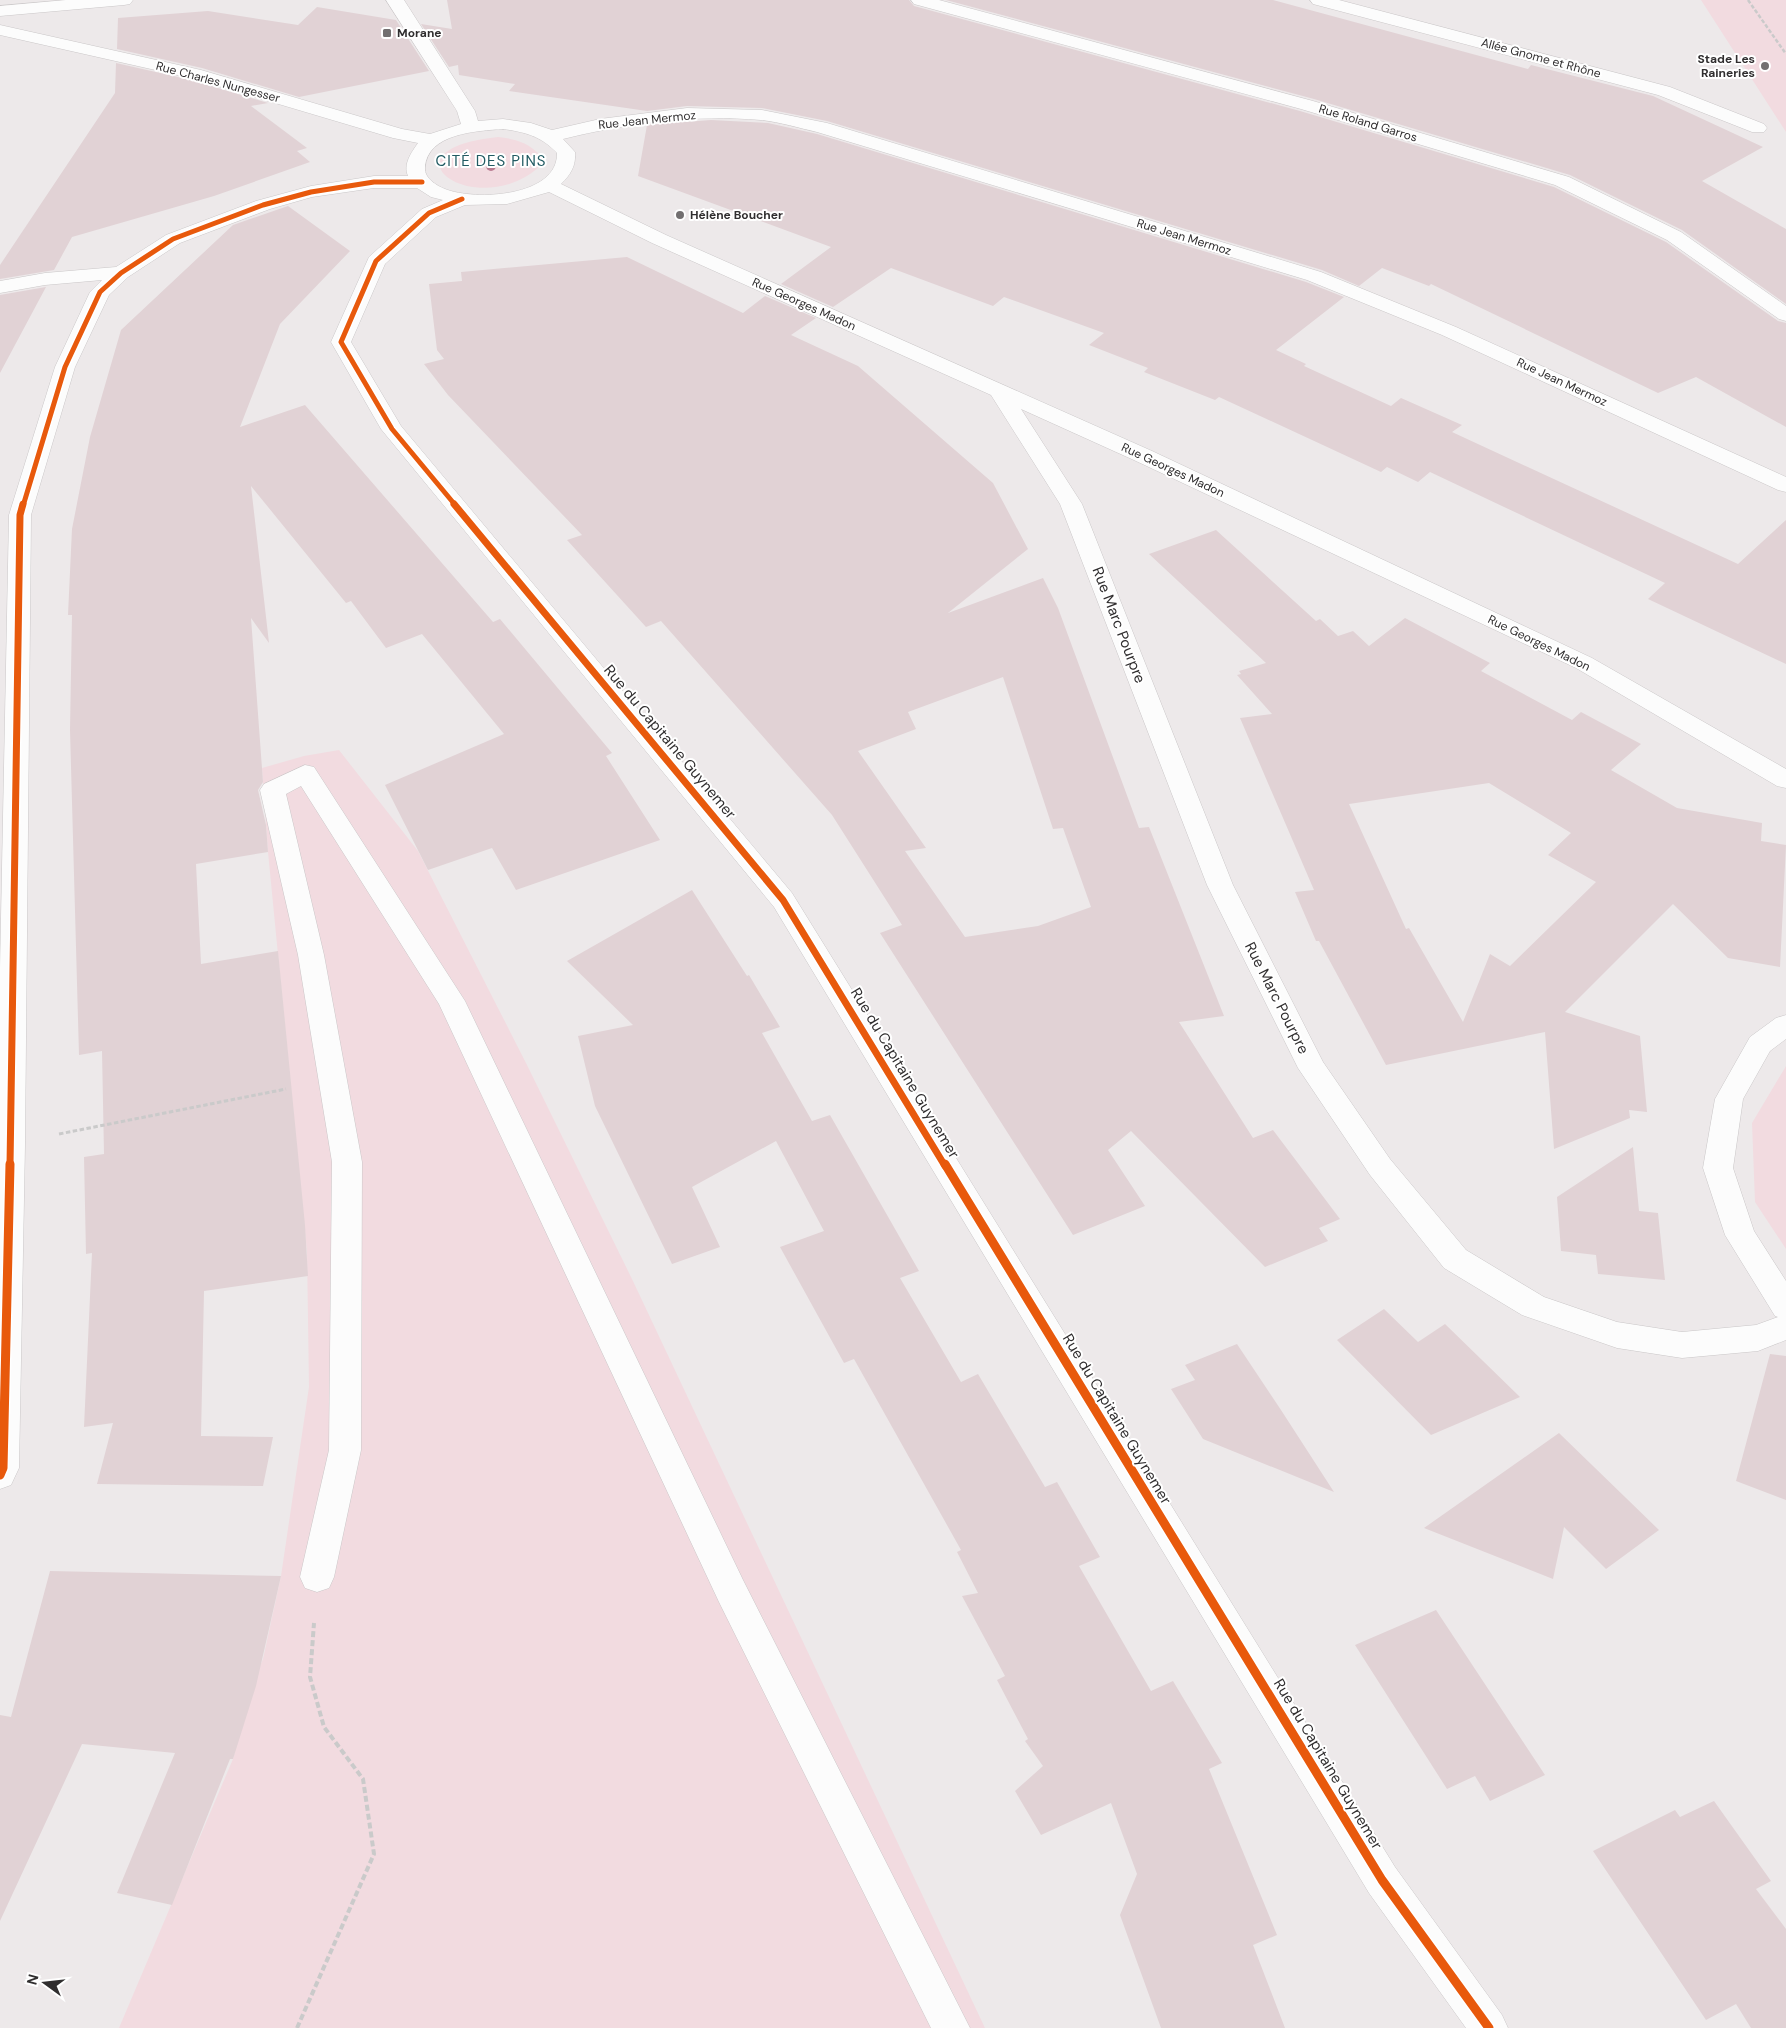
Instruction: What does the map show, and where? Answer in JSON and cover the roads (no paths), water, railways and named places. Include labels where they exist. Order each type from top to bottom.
[{"type":"street","points":[[0,11],[124,0]]},
{"type":"street","points":[[395,0],[466,112],[471,126]]},
{"type":"street","name":"Rue Roland Garros","points":[[920,0],[1306,105],[1562,181],[1674,236],[1786,315]]},
{"type":"street","name":"Allée Gnome et Rhône","points":[[1319,0],[1664,91],[1758,128]]},
{"type":"street","name":"Rue Charles Nungesser","points":[[0,30],[194,74],[400,134],[434,140]]},
{"type":"street","name":"Rue Jean Mermoz","points":[[552,136],[600,124],[687,113],[762,115],[821,127],[1314,276],[1449,331],[1786,485]]},
{"type":"street","points":[[503,124],[533,128],[552,136],[566,152],[566,165],[562,172],[547,184],[509,198],[482,201],[462,199],[437,192],[422,182],[415,172],[416,159],[426,146],[434,140],[471,126],[503,124]]},
{"type":"street","points":[[0,1475],[3,1468],[11,1144],[6,1110],[20,515],[65,367],[100,292],[121,273],[173,239],[263,205],[311,192],[374,182],[422,182]]},
{"type":"street","name":"Rue Georges Madon","points":[[547,184],[659,239],[1144,456],[1584,663],[1786,780]]},
{"type":"street","name":"Rue du Capitaine Guynemer","points":[[462,199],[429,212],[376,261],[341,342],[392,429],[783,900],[1382,1880],[1489,2028]]},
{"type":"street","points":[[0,287],[24,281],[121,273]]},
{"type":"street","name":"Rue Marc Pourpre","points":[[999,391],[1071,504],[1220,885],[1312,1068],[1380,1167],[1455,1259],[1533,1306],[1617,1335],[1682,1345],[1758,1338],[1786,1327]]},
{"type":"street","points":[[317,1577],[345,1450],[347,1162],[311,955],[274,790],[305,773],[451,1001],[731,1591],[951,2028]]},
{"type":"street","points":[[1786,1025],[1760,1044],[1729,1099],[1718,1168],[1740,1235],[1786,1306]]},
{"type":"place","name":"Morane","points":[[387,33]]},
{"type":"place","name":"Stade Les Raineries","points":[[1765,66]]},
{"type":"place","name":"Hélène Boucher","points":[[680,215]]},
{"type":"district","name":"CITÉ DES PINS","points":[[491,161]]}]
